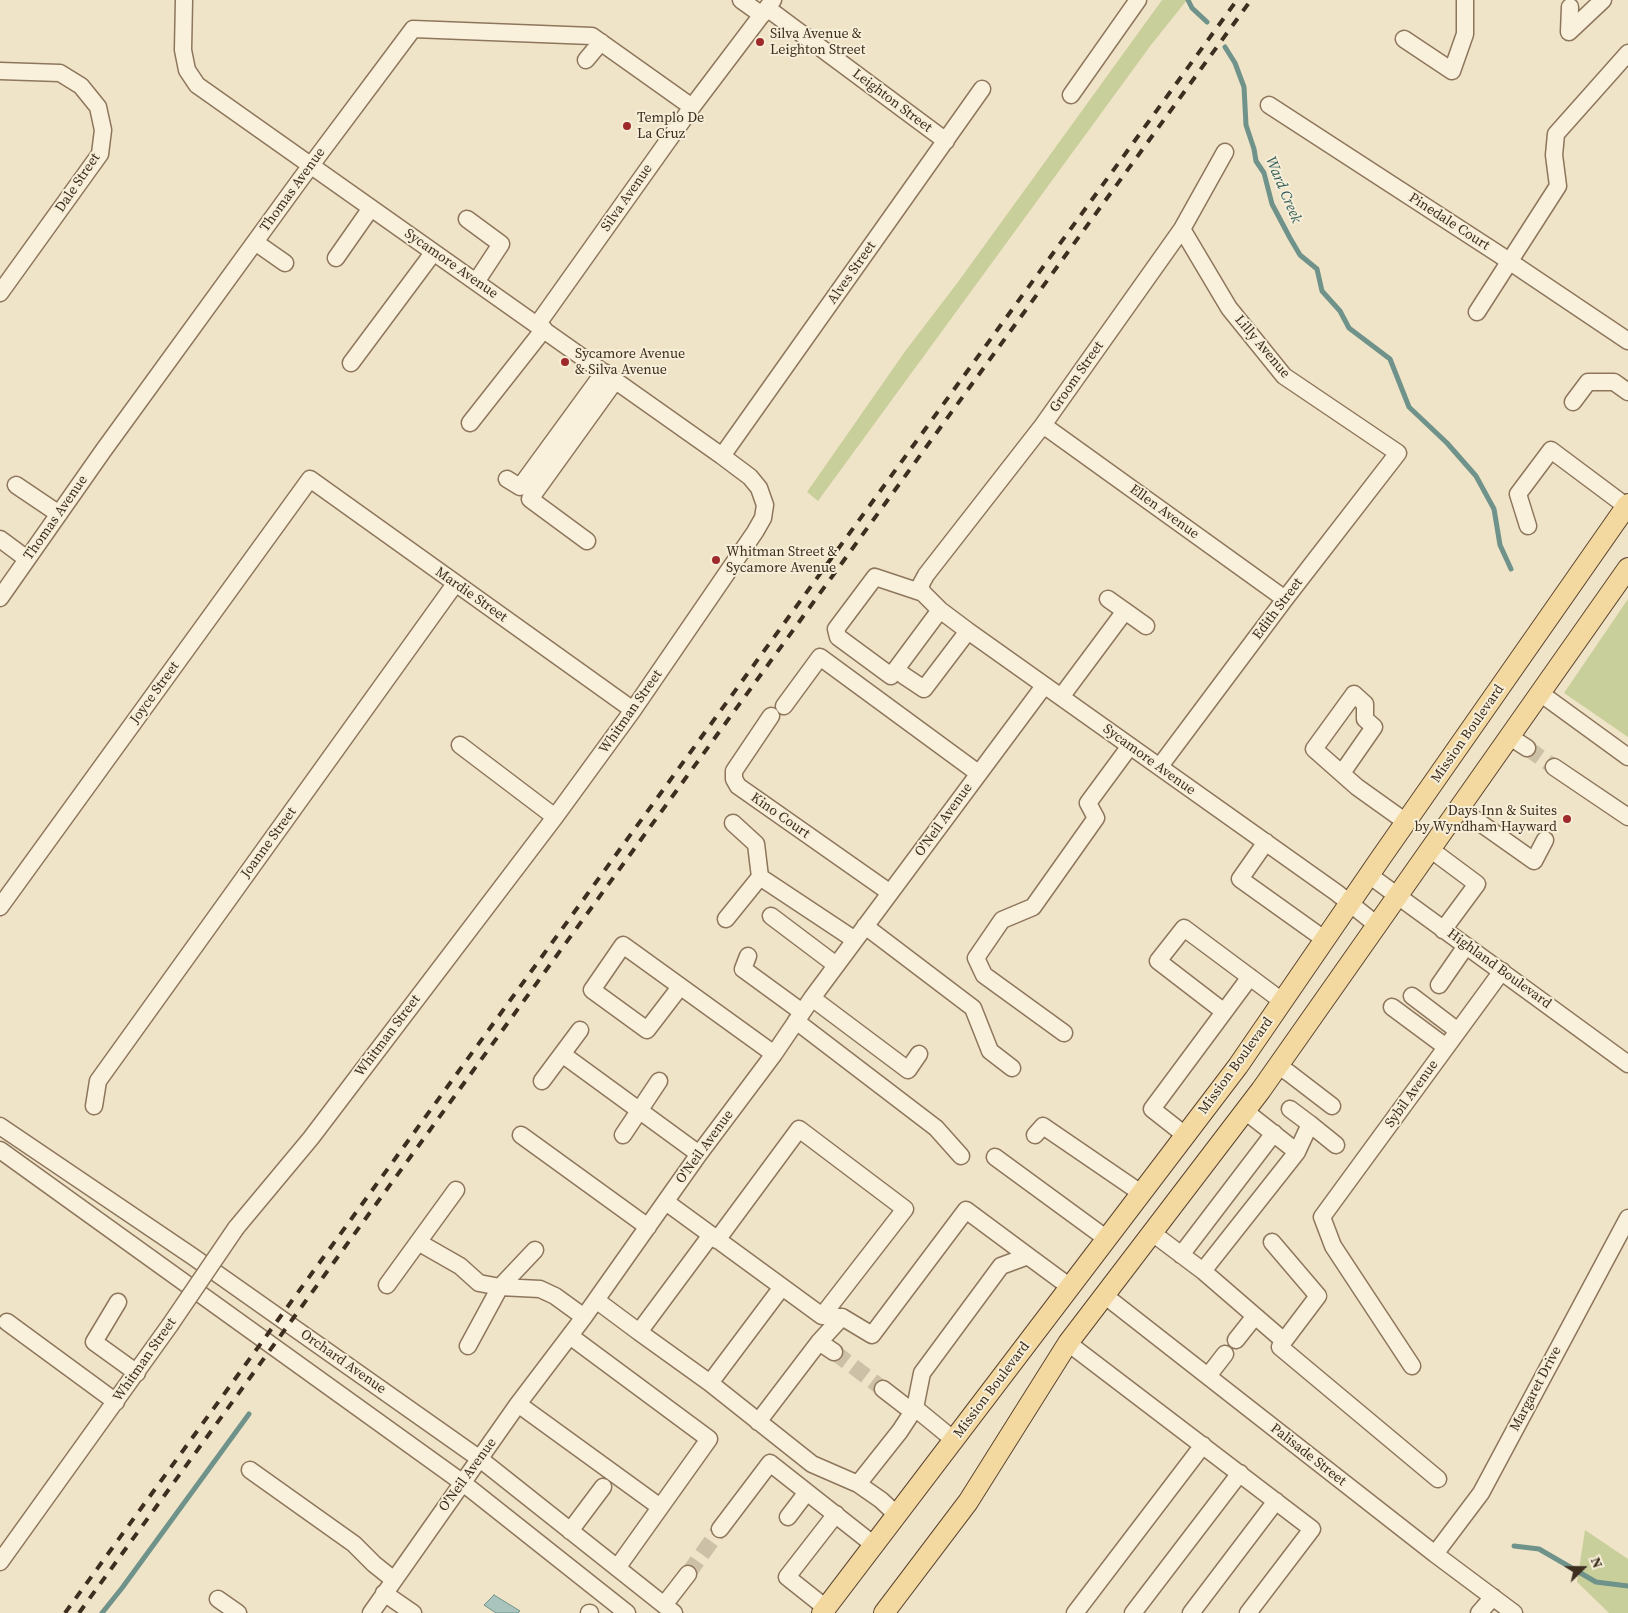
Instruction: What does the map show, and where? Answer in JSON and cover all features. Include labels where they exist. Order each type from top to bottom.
[{"type":"main road","name":"Mission Boulevard","points":[[824,1611],[1238,1066],[1627,505]]},
{"type":"main road","points":[[884,1613],[968,1502],[1068,1343],[1278,1066],[1628,568]]},
{"type":"street","name":"Sycamore Avenue","points":[[184,0],[183,50],[186,70],[197,85],[722,456],[750,477],[759,488],[765,505]]},
{"type":"street","name":"Leighton Street","points":[[741,0],[767,8],[946,141]]},
{"type":"street","points":[[1072,95],[1138,0]]},
{"type":"street","points":[[1404,39],[1452,70],[1465,34],[1465,0]]},
{"type":"street","points":[[1570,7],[1569,32],[1603,0]]},
{"type":"street","name":"Silva Avenue","points":[[470,423],[540,327],[692,107],[767,8]]},
{"type":"street","name":"Thomas Avenue","points":[[0,598],[255,242],[413,29],[592,36],[692,107]]},
{"type":"street","points":[[586,60],[601,42]]},
{"type":"street","points":[[1477,312],[1511,262],[1558,186],[1554,154],[1556,134],[1628,52]]},
{"type":"street","name":"Dale Street","points":[[0,71],[60,73],[80,86],[98,107],[103,130],[100,154],[0,293]]},
{"type":"street","name":"Alves Street","points":[[722,456],[982,89]]},
{"type":"street","name":"Pinedale Court","points":[[1269,105],[1628,340]]},
{"type":"street","name":"Groom Street","points":[[923,593],[920,586],[926,575],[1043,425],[1182,229],[1225,152]]},
{"type":"street","points":[[336,258],[371,208]]},
{"type":"street","points":[[467,219],[501,244],[476,282]]},
{"type":"street","name":"Lilly Avenue","points":[[1182,229],[1229,308],[1284,376],[1398,453]]},
{"type":"street","points":[[255,242],[285,263]]},
{"type":"street","points":[[351,363],[434,253]]},
{"type":"street","points":[[507,479],[520,487],[610,376]]},
{"type":"street","points":[[587,541],[530,499],[610,376]]},
{"type":"street","points":[[1573,402],[1588,382],[1614,382],[1628,392]]},
{"type":"street","name":"Ellen Avenue","points":[[1043,425],[1285,599]]},
{"type":"street","points":[[1528,526],[1518,494],[1551,450],[1627,505]]},
{"type":"street","name":"Edith Street","points":[[1160,766],[1285,599],[1398,453]]},
{"type":"street","name":"Mardie Street","points":[[310,479],[634,710]]},
{"type":"street","name":"Joyce Street","points":[[0,907],[310,479]]},
{"type":"street","points":[[16,485],[59,514]]},
{"type":"street","name":"Whitman Street","points":[[0,1562],[137,1373],[236,1228],[311,1138],[556,817],[634,710],[764,518],[765,505]]},
{"type":"street","points":[[0,539],[27,559]]},
{"type":"street","points":[[923,593],[875,577],[836,629],[838,636],[891,676],[940,610]]},
{"type":"street","name":"Joanne Street","points":[[94,1106],[98,1081],[455,584]]},
{"type":"street","name":"Sycamore Avenue","points":[[923,593],[940,610],[968,631],[1160,766],[1221,812],[1266,842],[1377,925]]},
{"type":"street","points":[[1108,599],[1146,626]]},
{"type":"street","points":[[1061,698],[1125,611]]},
{"type":"street","points":[[903,675],[924,689],[968,631]]},
{"type":"street","name":"Kino Court","points":[[889,892],[738,786],[734,779],[734,772],[778,711],[820,657],[978,773]]},
{"type":"street","name":"O'Neil Avenue","points":[[371,1613],[518,1404],[584,1317],[699,1154],[774,1054],[836,964],[1044,686]]},
{"type":"street","points":[[1540,693],[1628,757]]},
{"type":"street","points":[[1510,736],[1527,748]]},
{"type":"street","points":[[460,745],[556,817]]},
{"type":"street","points":[[1064,1033],[984,975],[976,958],[1002,920],[1033,907],[1096,818],[1088,803],[1130,746]]},
{"type":"street","points":[[1554,767],[1628,817]]},
{"type":"street","points":[[1342,773],[1357,787],[1406,822]]},
{"type":"street","points":[[1459,808],[1534,861],[1546,840]]},
{"type":"street","points":[[726,919],[760,877],[756,844],[734,823]]},
{"type":"street","points":[[1266,842],[1240,879],[1324,940]]},
{"type":"street","points":[[1430,850],[1478,884],[1443,930]]},
{"type":"street","name":"Highland Boulevard","points":[[1369,875],[1628,1064]]},
{"type":"street","points":[[760,877],[855,940]]},
{"type":"street","points":[[771,916],[836,964]]},
{"type":"street","points":[[865,926],[973,1008],[990,1051],[1012,1068]]},
{"type":"street","points":[[1223,1011],[1158,961],[1184,928],[1282,1001]]},
{"type":"street","points":[[680,987],[647,1030],[592,990],[623,945],[774,1054]]},
{"type":"street","points":[[1438,985],[1466,946]]},
{"type":"street","points":[[748,956],[743,969],[936,1128],[961,1156]]},
{"type":"street","name":"Sybil Avenue","points":[[1412,1366],[1333,1246],[1322,1217],[1502,971]]},
{"type":"street","points":[[1185,1135],[1152,1109],[1250,977]]},
{"type":"street","points":[[1412,996],[1458,1031]]},
{"type":"street","points":[[812,998],[908,1070],[919,1054]]},
{"type":"street","points":[[1392,1006],[1446,1047]]},
{"type":"street","points":[[542,1080],[580,1030]]},
{"type":"street","points":[[562,1054],[699,1154]]},
{"type":"street","points":[[1278,1066],[1332,1106]]},
{"type":"street","points":[[622,1135],[660,1081]]},
{"type":"street","points":[[1290,1110],[1336,1145]]},
{"type":"street","points":[[1245,1111],[1297,1152]]},
{"type":"street","points":[[1204,1271],[1297,1152],[1310,1124]]},
{"type":"street","name":"Orchard Avenue","points":[[0,1126],[192,1256],[480,1459],[669,1609]]},
{"type":"street","points":[[1035,1135],[1043,1126],[1141,1193]]},
{"type":"street","points":[[640,1332],[799,1129],[905,1209],[822,1316]]},
{"type":"street","points":[[1181,1255],[1274,1134]]},
{"type":"street","points":[[520,1135],[648,1227]]},
{"type":"street","name":"Orchard Avenue","points":[[0,1150],[463,1483],[627,1613]]},
{"type":"street","points":[[995,1157],[1107,1239]]},
{"type":"street","points":[[387,1285],[456,1190]]},
{"type":"street","points":[[666,1202],[822,1316],[842,1317],[872,1336],[966,1210],[1070,1287]]},
{"type":"street","name":"Margaret Drive","points":[[1434,1554],[1481,1493],[1628,1218]]},
{"type":"street","points":[[1151,1232],[1204,1271],[1284,1341]]},
{"type":"street","points":[[418,1242],[460,1266],[479,1283],[500,1287],[540,1289],[555,1296],[584,1317]]},
{"type":"street","points":[[1272,1242],[1318,1296],[1280,1347],[1438,1479]]},
{"type":"street","points":[[468,1346],[500,1287],[535,1250]]},
{"type":"street","points":[[858,1484],[900,1432],[915,1408],[922,1373],[995,1273],[1001,1266],[1028,1256]]},
{"type":"street","points":[[710,1383],[782,1287]]},
{"type":"street","name":"Palisade Street","points":[[1104,1295],[1434,1554],[1514,1613]]},
{"type":"street","points":[[596,1300],[710,1383],[812,1464],[858,1484],[881,1500],[897,1515]]},
{"type":"street","points":[[118,1302],[94,1342],[137,1373]]},
{"type":"street","points":[[1236,1340],[1255,1316]]},
{"type":"street","points":[[758,1422],[820,1342],[842,1317]]},
{"type":"street","points":[[7,1322],[116,1402]]},
{"type":"street","points":[[570,1336],[709,1440],[617,1568]]},
{"type":"street","points":[[820,1342],[834,1352]]},
{"type":"street","points":[[1068,1343],[1312,1529],[1248,1613]]},
{"type":"street","points":[[1208,1376],[1225,1354]]},
{"type":"street","points":[[883,1388],[905,1406],[915,1408],[954,1440]]},
{"type":"street","points":[[518,1404],[660,1506]]},
{"type":"street","points":[[1075,1613],[1203,1445]]},
{"type":"street","points":[[720,1529],[770,1463],[874,1545]]},
{"type":"street","points":[[250,1470],[354,1544],[374,1564],[389,1586],[413,1613]]},
{"type":"street","points":[[1133,1613],[1240,1473]]},
{"type":"street","points":[[570,1531],[603,1487]]},
{"type":"street","points":[[788,1517],[807,1492]]},
{"type":"street","points":[[1192,1613],[1276,1501]]},
{"type":"street","points":[[824,1611],[787,1577],[836,1514]]},
{"type":"street","points":[[669,1609],[688,1574]]},
{"type":"street","points":[[1479,1613],[1493,1597]]},
{"type":"street","points":[[218,1599],[238,1613]]},
{"type":"green space","points":[[1162,0],[1187,0],[1151,45],[818,501],[807,492],[906,350],[958,282]]},
{"type":"green space","points":[[1628,599],[1628,737],[1564,693]]},
{"type":"green space","points":[[1585,1530],[1628,1559],[1628,1613],[1609,1613],[1577,1582]]},
{"type":"water","points":[[494,1595],[520,1611],[518,1613],[496,1613],[484,1605]]},
{"type":"waterway","name":"Ward Creek","points":[[1188,0],[1192,8],[1207,22]]},
{"type":"waterway","name":"Ward Creek","points":[[1225,47],[1235,63],[1244,87],[1246,125],[1256,161],[1264,173],[1272,204],[1290,238],[1300,255],[1317,269],[1322,291],[1340,311],[1349,328],[1390,359],[1409,407],[1447,443],[1476,476],[1494,509],[1500,545],[1511,569]]},
{"type":"waterway","points":[[102,1613],[249,1414]]},
{"type":"waterway","points":[[1514,1546],[1539,1549],[1596,1582],[1628,1586]]},
{"type":"tunnel","points":[[1527,748],[1554,767]]},
{"type":"tunnel","points":[[834,1352],[883,1389]]},
{"type":"tunnel","points":[[688,1574],[720,1529]]},
{"type":"railway","points":[[65,1613],[1237,0]]},
{"type":"railway","points":[[79,1613],[1251,0]]},
{"type":"place","name":"Silva Avenue & Leighton Street","points":[[760,42]]},
{"type":"place","name":"Templo De La Cruz","points":[[627,126]]},
{"type":"place","name":"Sycamore Avenue & Silva Avenue","points":[[565,362]]},
{"type":"place","name":"Whitman Street & Sycamore Avenue","points":[[716,560]]},
{"type":"place","name":"Days Inn & Suites by Wyndham Hayward","points":[[1567,819]]}]
